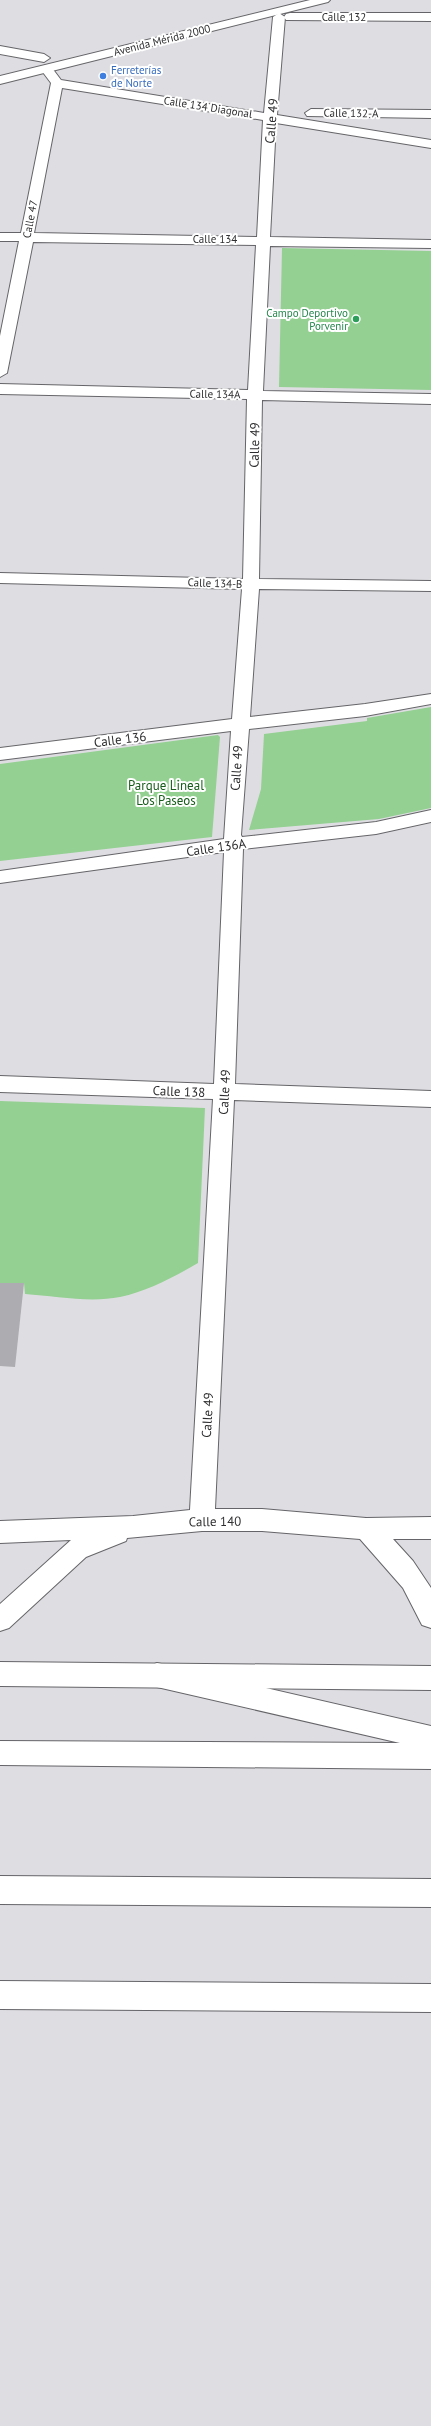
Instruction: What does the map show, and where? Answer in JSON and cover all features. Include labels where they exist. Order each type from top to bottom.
[{"type":"main road","name":"Avenida Mérida 2000","points":[[0,69],[21,64],[45,63],[324,0]]},
{"type":"main road","name":"Avenida Mérida 2000","points":[[0,80],[45,63],[261,4],[276,10]]},
{"type":"main road","name":"Calle 132","points":[[276,10],[431,17]]},
{"type":"main road","name":"Calle 49","points":[[202,1520],[224,1093],[234,844],[232,835],[251,584],[256,395],[276,10]]},
{"type":"main road","points":[[0,50],[45,63],[57,83]]},
{"type":"main road","points":[[0,60],[21,64]]},
{"type":"main road","name":"Calle 134 Diagonal","points":[[57,83],[271,115],[431,144]]},
{"type":"main road","name":"Calle 47","points":[[0,373],[57,83]]},
{"type":"main road","name":"Calle 132-A","points":[[271,115],[431,114]]},
{"type":"main road","name":"Calle 134","points":[[0,236],[27,238],[264,239],[431,244]]},
{"type":"main road","name":"Calle 134A","points":[[0,389],[431,399]]},
{"type":"main road","name":"Calle 134-B","points":[[0,578],[251,584],[431,586]]},
{"type":"main road","name":"Calle 136","points":[[0,754],[365,710],[431,699]]},
{"type":"main road","name":"Calle 136A","points":[[0,877],[234,844],[376,828],[431,816]]},
{"type":"main road","name":"Calle 138","points":[[0,1084],[224,1093],[431,1099]]},
{"type":"main road","name":"Calle 140","points":[[0,1532],[133,1527],[202,1520],[262,1520],[366,1529],[431,1528]]},
{"type":"main road","points":[[0,1620],[77,1549],[133,1527]]},
{"type":"main road","points":[[366,1529],[405,1567],[431,1616]]},
{"type":"main road","points":[[0,1674],[431,1678]]},
{"type":"main road","points":[[157,1675],[431,1738]]},
{"type":"main road","points":[[0,1753],[431,1756]]},
{"type":"main road","points":[[0,1890],[431,1893]]},
{"type":"main road","points":[[0,1995],[431,1998]]},
{"type":"green space","name":"Campo Deportivo Porvenir","points":[[282,248],[431,251],[431,390],[279,387]]},
{"type":"green space","points":[[431,707],[431,808],[379,819],[249,830],[261,789],[264,734],[367,721],[367,718]]},
{"type":"green space","name":"Parque Lineal Los Paseos","points":[[218,735],[220,737],[212,837],[0,861],[0,764]]},
{"type":"green space","points":[[0,1101],[205,1108],[198,1263],[151,1287],[109,1299],[85,1299],[25,1294],[24,1283],[0,1283]]},
{"type":"building","points":[[0,1283],[24,1283],[15,1367],[0,1366]]},
{"type":"place","name":"Ferreterías de Norte","points":[[103,76]]},
{"type":"place","name":"Campo Deportivo Porvenir","points":[[356,319]]}]
